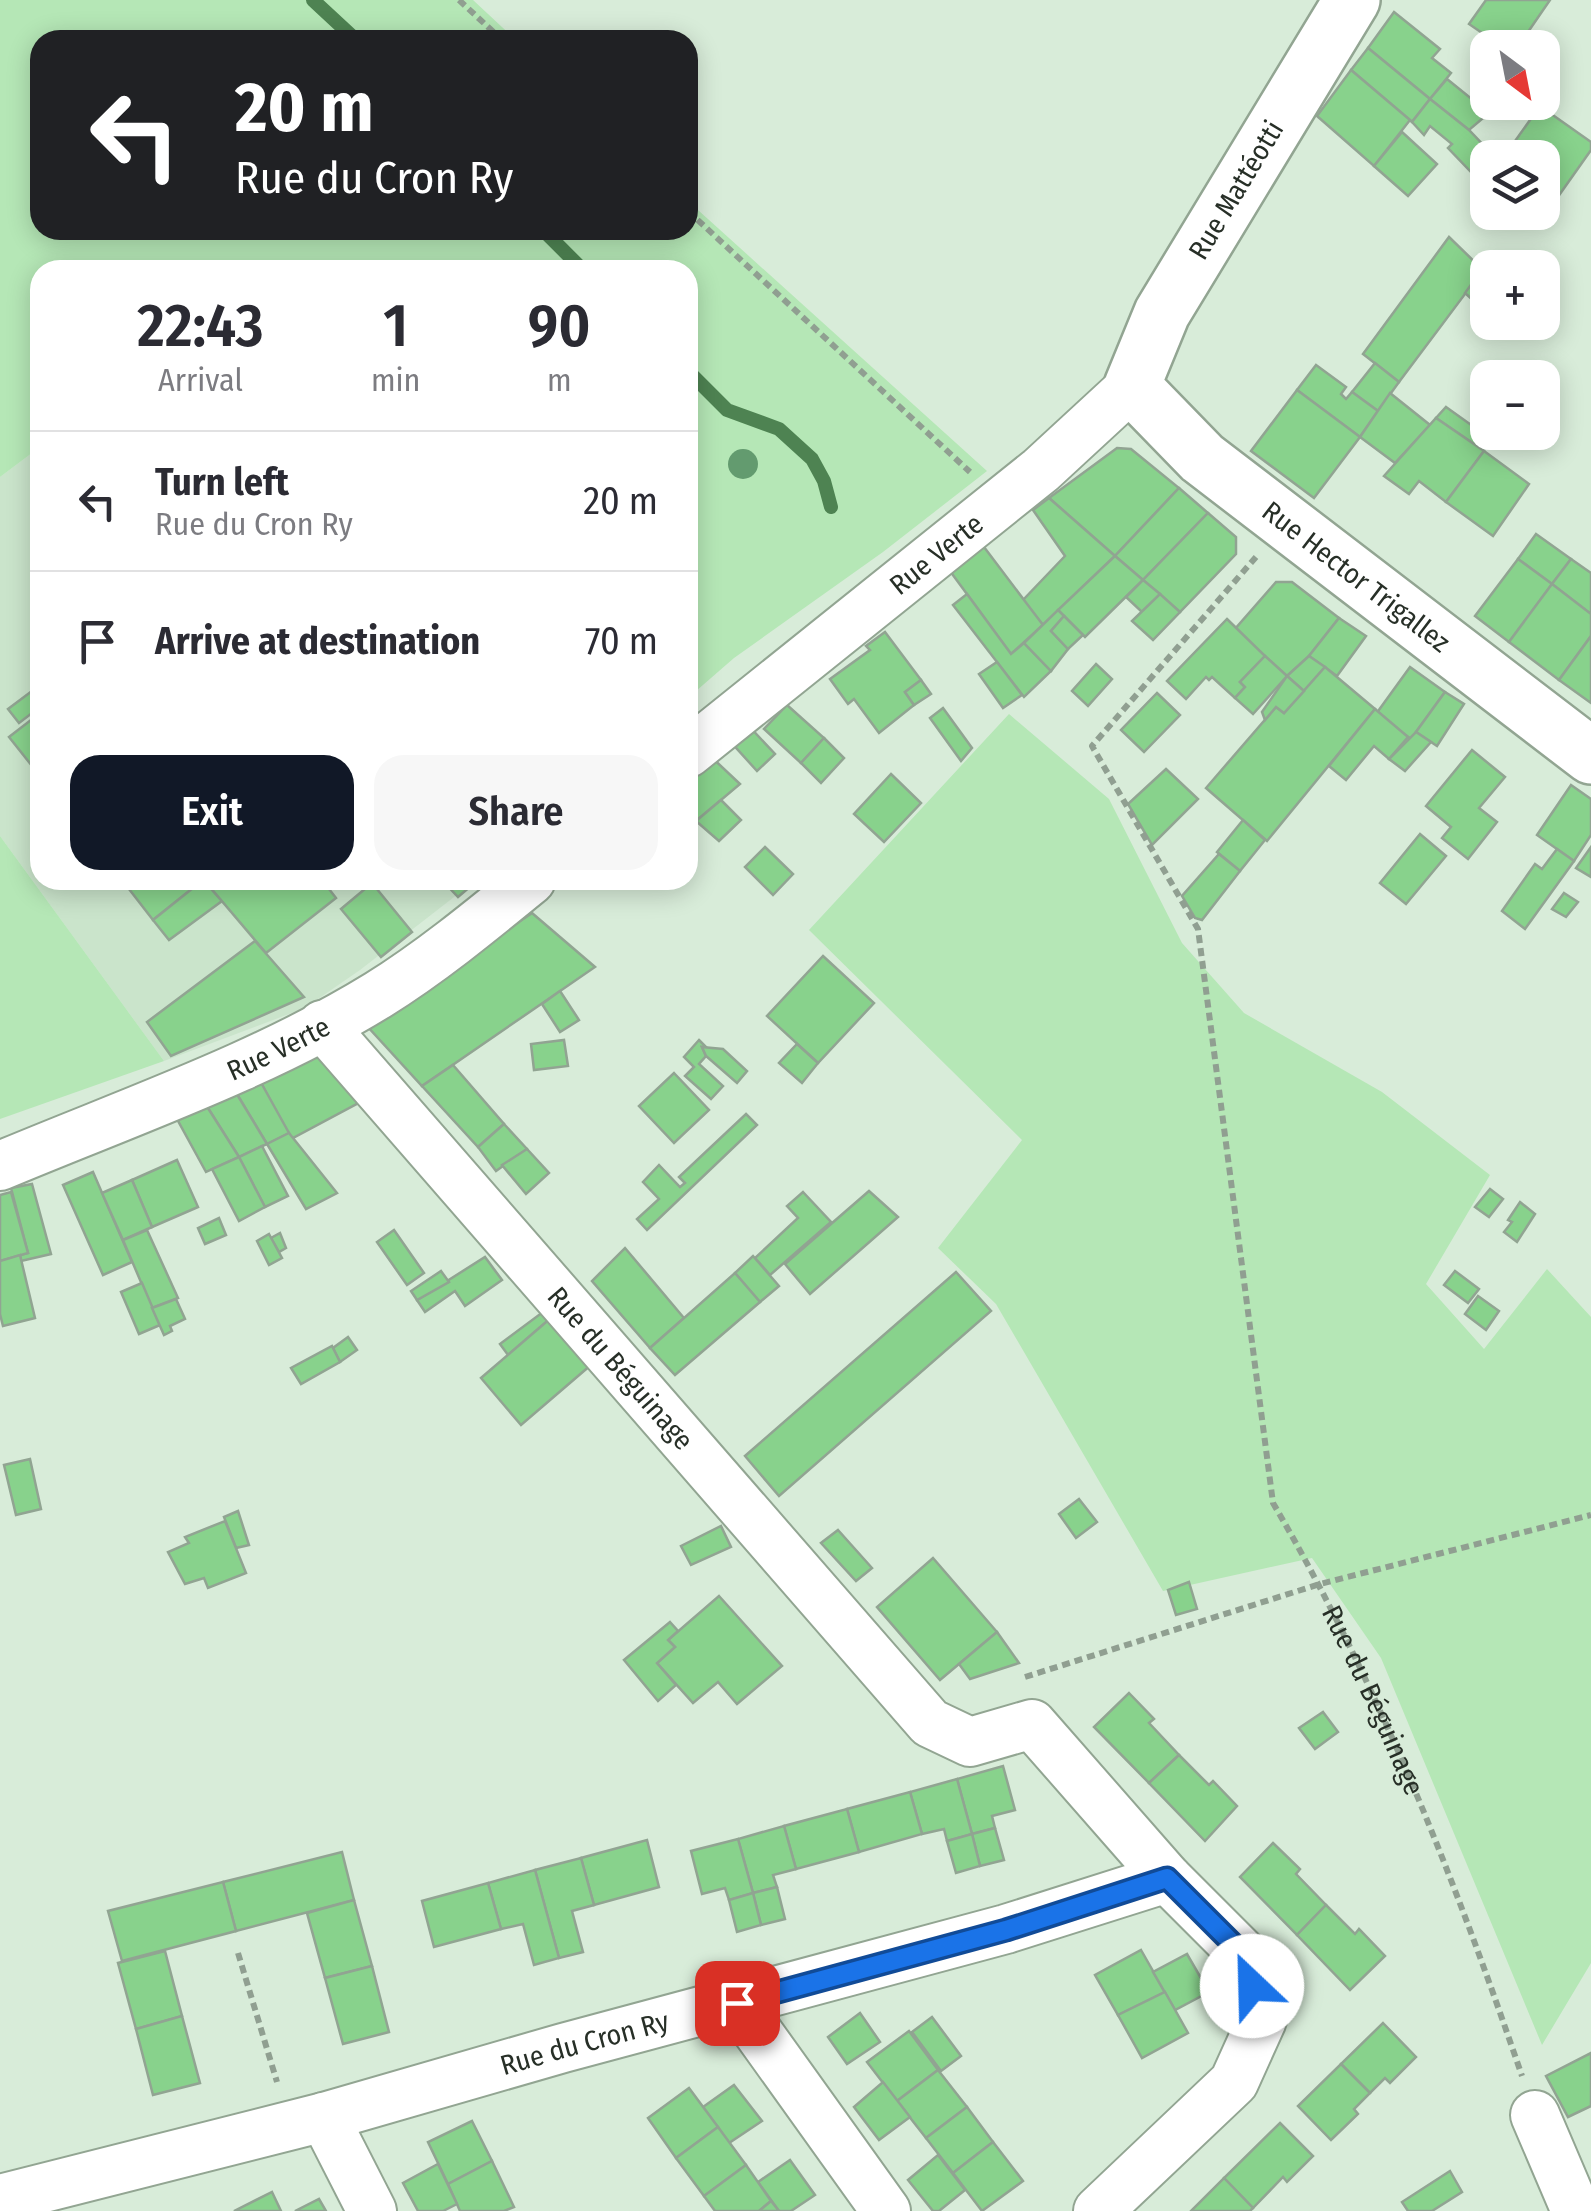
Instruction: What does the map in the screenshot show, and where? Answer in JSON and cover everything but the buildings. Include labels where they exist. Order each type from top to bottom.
[{"type":"street","name":"Rue Mattéotti","points":[[1132,386],[1162,313],[1352,0]]},
{"type":"street","name":"Rue Verte","points":[[698,745],[1041,470],[1132,386]]},
{"type":"street","name":"Rue Hector Trigallez","points":[[1132,386],[1202,458],[1591,756]]},
{"type":"street","name":"Rue Verte","points":[[0,1166],[215,1077],[322,1026],[379,994],[518,890]]},
{"type":"street","name":"Rue du Béguinage","points":[[322,1026],[930,1723],[970,1742],[1026,1702]]},
{"type":"street","points":[[1026,1702],[1167,1878],[1242,1953],[1262,2020],[1234,2082],[1098,2211]]},
{"type":"street","name":"Rue du Cron Ry","points":[[0,2199],[307,2122],[563,2048],[1006,1930],[1167,1878]]},
{"type":"street","points":[[737,2003],[886,2211]]},
{"type":"street","points":[[1535,2115],[1576,2211]]},
{"type":"street","points":[[307,2122],[372,2211]]},
{"type":"path","points":[[459,0],[491,30]]},
{"type":"path","points":[[698,220],[1000,500]]},
{"type":"path","points":[[1286,524],[1092,746],[1198,929],[1272,1503],[1320,1584],[1591,1515]]},
{"type":"path","name":"Rue du Béguinage","points":[[1026,1702],[1320,1584],[1416,1795],[1484,1964],[1535,2115]]},
{"type":"path","points":[[238,1952],[307,2122]]},
{"type":"shaded area","points":[[30,454],[30,877],[0,836],[0,477]]},
{"type":"shaded area","points":[[39,890],[463,890],[305,1008],[164,1061]]},
{"type":"green space","points":[[0,0],[473,0],[505,30],[30,30],[30,240],[698,240],[698,210],[987,471],[883,552],[734,658],[698,689],[698,260],[30,260],[30,454],[0,477]]},
{"type":"green space","points":[[1009,714],[1109,799],[1182,943],[1244,1013],[1382,1092],[1490,1175],[1426,1284],[1484,1349],[1547,1269],[1591,1317],[1591,1963],[1542,2045],[1381,1658],[1312,1558],[1163,1591],[996,1304],[938,1248],[1022,1140],[809,930]]},
{"type":"green space","points":[[0,836],[30,877],[30,890],[39,890],[164,1061],[0,1119]]},
{"type":"waterway","points":[[313,0],[345,30]]},
{"type":"waterway","points":[[553,240],[573,260]]},
{"type":"waterway","points":[[698,381],[727,410],[779,429],[812,459],[824,481],[831,507]]},
{"type":"route","points":[[737,2003],[1006,1930],[1167,1878],[1242,1953],[1252,1986]]}]
